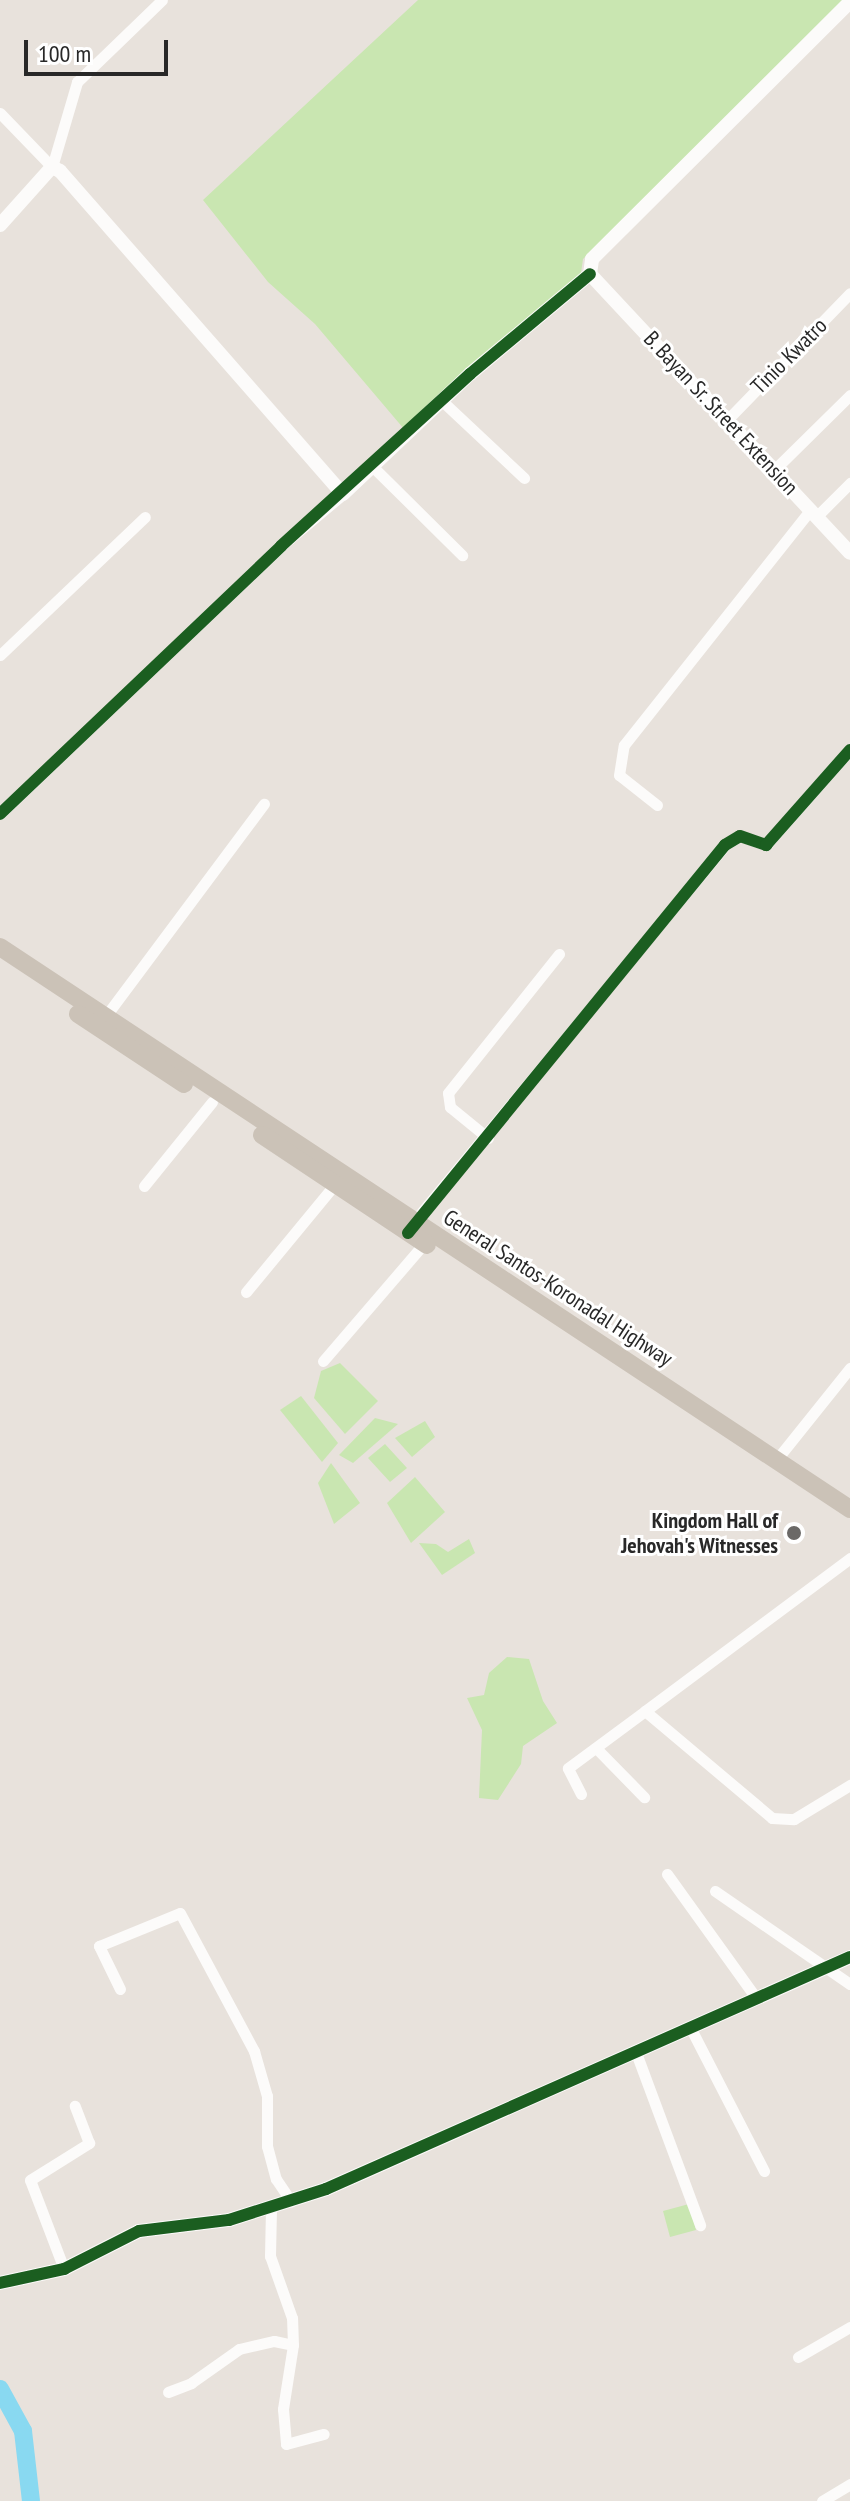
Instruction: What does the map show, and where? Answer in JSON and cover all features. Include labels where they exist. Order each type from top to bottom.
[{"type":"highway","name":"General Santos-Koronadal Highway","points":[[0,947],[410,1227]]},
{"type":"highway","name":"General Santos-Koronadal Highway","points":[[0,961],[335,1184],[428,1238],[777,1459],[850,1509]]},
{"type":"highway","name":"General Santos-Koronadal Highway","points":[[428,1238],[850,1522]]},
{"type":"street","points":[[0,225],[52,167],[77,82],[162,0]]},
{"type":"street","points":[[0,814],[281,546],[343,494],[441,400],[590,274],[588,267],[595,256],[850,2]]},
{"type":"street","points":[[0,113],[52,167],[343,494]]},
{"type":"street","name":"B. Bayan Sr. Street Extension","points":[[590,274],[850,553]]},
{"type":"street","name":"Tinio Kwatro","points":[[728,419],[850,293]]},
{"type":"street","points":[[774,470],[850,395]]},
{"type":"street","points":[[441,400],[524,478]]},
{"type":"street","points":[[372,466],[462,555]]},
{"type":"street","points":[[657,805],[619,775],[624,745],[814,512],[850,483]]},
{"type":"street","points":[[0,655],[145,517]]},
{"type":"street","points":[[410,1227],[488,1138],[725,845],[740,836],[766,845],[850,750]]},
{"type":"street","points":[[105,1017],[264,804]]},
{"type":"street","points":[[488,1138],[450,1107],[448,1093],[559,954]]},
{"type":"street","points":[[144,1186],[212,1102]]},
{"type":"street","points":[[246,1292],[335,1184]]},
{"type":"street","points":[[323,1361],[428,1238]]},
{"type":"street","points":[[777,1459],[850,1368]]},
{"type":"street","points":[[581,1794],[566,1770],[850,1558]]},
{"type":"street","points":[[645,1711],[772,1818],[794,1819],[850,1785]]},
{"type":"street","points":[[596,1748],[644,1797]]},
{"type":"street","points":[[667,1874],[756,1998]]},
{"type":"street","points":[[715,1891],[850,1984]]},
{"type":"street","points":[[120,1989],[99,1946],[180,1913],[254,2051],[267,2096],[267,2146],[276,2179],[291,2201]]},
{"type":"street","points":[[0,2283],[64,2269],[139,2231],[211,2224],[291,2201],[756,1998],[829,1970],[850,1957]]},
{"type":"street","points":[[690,2027],[764,2171]]},
{"type":"street","points":[[635,2050],[700,2225]]},
{"type":"street","points":[[64,2269],[29,2185],[36,2172],[89,2143],[75,2106]]},
{"type":"street","points":[[271,2208],[270,2256],[294,2326],[283,2409],[286,2444],[324,2434]]},
{"type":"street","points":[[798,2357],[850,2327]]},
{"type":"street","points":[[168,2392],[201,2377],[239,2349],[274,2341],[293,2345]]},
{"type":"street","points":[[822,2501],[845,2491]]},
{"type":"green space","points":[[418,0],[843,0],[583,259],[581,273],[404,429],[315,324],[268,282],[203,200]]},
{"type":"green space","points":[[340,1363],[378,1401],[345,1434],[314,1398],[321,1371]]},
{"type":"green space","points":[[301,1396],[338,1443],[322,1462],[280,1410]]},
{"type":"green space","points":[[375,1418],[398,1424],[353,1463],[339,1455]]},
{"type":"green space","points":[[425,1421],[435,1437],[412,1457],[395,1438]]},
{"type":"green space","points":[[385,1444],[407,1468],[390,1482],[368,1458]]},
{"type":"green space","points":[[331,1463],[360,1503],[334,1524],[318,1483]]},
{"type":"green space","points":[[415,1477],[445,1512],[411,1543],[387,1503]]},
{"type":"green space","points":[[469,1539],[475,1553],[442,1575],[419,1543],[436,1544],[448,1552]]},
{"type":"green space","points":[[507,1657],[529,1659],[543,1701],[557,1723],[523,1746],[521,1764],[498,1800],[479,1798],[482,1730],[467,1698],[484,1695],[489,1673]]},
{"type":"green space","points":[[689,2204],[696,2230],[670,2237],[663,2211]]},
{"type":"waterway","points":[[0,2389],[23,2431],[31,2501]]},
{"type":"cycle path","points":[[0,814],[281,546],[470,374],[590,274]]},
{"type":"cycle path","points":[[408,1233],[725,845],[740,836],[766,845],[850,750]]},
{"type":"cycle path","points":[[0,2283],[64,2269],[139,2231],[229,2220],[326,2189],[850,1957]]},
{"type":"place","name":"Kingdom Hall of Jehovah's Witnesses","points":[[794,1533]]}]
